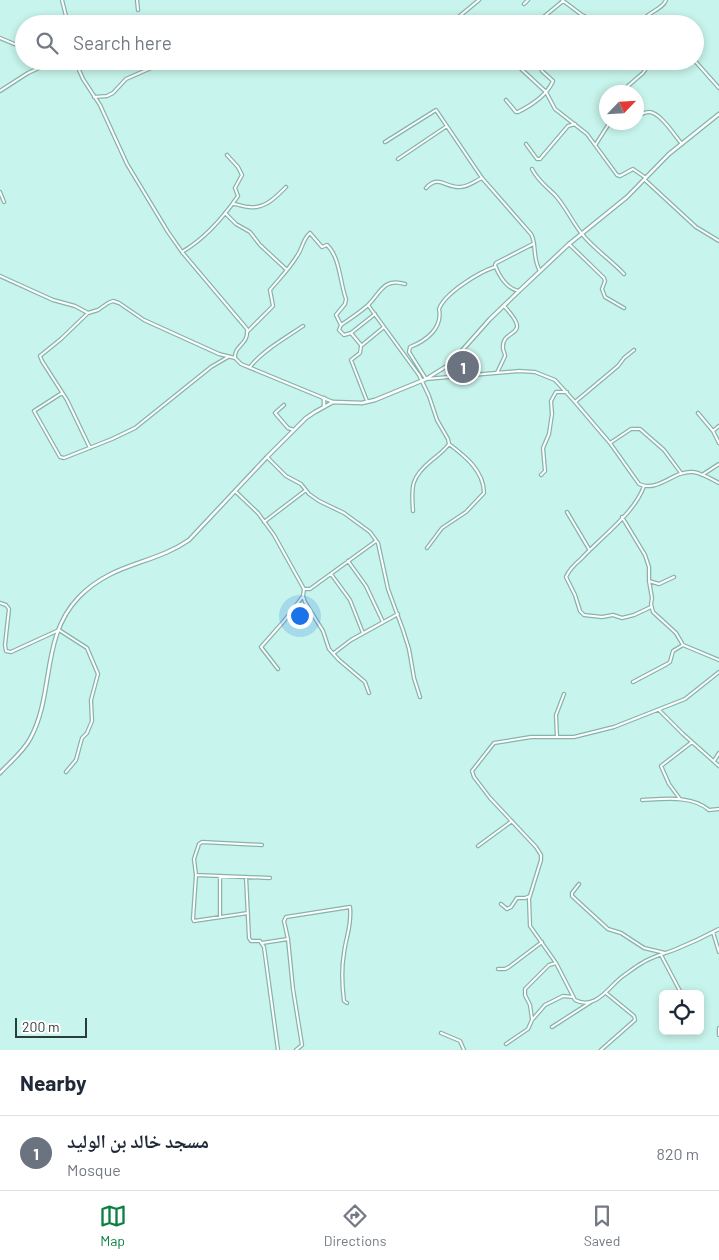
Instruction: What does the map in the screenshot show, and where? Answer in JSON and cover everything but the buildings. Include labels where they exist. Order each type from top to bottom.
[{"type":"street","points":[[62,0],[65,15]]},
{"type":"street","points":[[137,0],[138,10]]},
{"type":"street","points":[[461,15],[480,0]]},
{"type":"street","points":[[524,4],[528,0]]},
{"type":"street","points":[[546,15],[563,0],[582,15]]},
{"type":"street","points":[[648,15],[664,4],[666,0]]},
{"type":"street","points":[[0,38],[15,44]]},
{"type":"street","points":[[0,91],[36,70]]},
{"type":"street","points":[[79,70],[131,171],[182,252],[244,324],[247,332]]},
{"type":"street","points":[[94,97],[107,96],[113,93],[126,79],[146,70]]},
{"type":"street","points":[[522,70],[546,92],[555,109],[583,129],[596,144],[617,175],[620,176],[633,169],[689,221],[719,241]]},
{"type":"street","points":[[506,100],[516,112],[535,102],[546,92],[553,81],[542,70]]},
{"type":"street","points":[[629,85],[645,70]]},
{"type":"street","points":[[703,70],[719,88]]},
{"type":"street","points":[[384,142],[434,110],[437,111],[482,178],[531,234],[540,271]]},
{"type":"street","points":[[644,114],[654,113],[682,144]]},
{"type":"street","points":[[426,379],[456,359],[504,305],[540,271],[569,244],[613,210],[669,154],[719,114]]},
{"type":"street","points":[[526,144],[536,159],[540,159],[568,126],[574,124]]},
{"type":"street","points":[[398,159],[447,126]]},
{"type":"street","points":[[596,144],[605,130]]},
{"type":"street","points":[[182,252],[194,245],[225,213],[238,196],[235,188],[242,175],[238,167],[227,155]]},
{"type":"street","points":[[532,169],[542,184],[564,206],[582,234],[624,274]]},
{"type":"street","points":[[426,188],[439,181],[458,188],[467,186],[482,178]]},
{"type":"street","points":[[233,204],[246,207],[262,206],[274,198],[286,186]]},
{"type":"street","points":[[0,192],[4,202]]},
{"type":"street","points":[[225,213],[236,224],[250,232],[260,246],[287,270]]},
{"type":"street","points":[[234,358],[236,350],[245,341],[247,332],[273,306],[270,292],[297,257],[302,243],[310,233],[320,246],[324,247],[327,245],[330,247],[334,256],[346,299],[345,304],[336,315],[341,325]]},
{"type":"street","points":[[426,379],[410,352],[410,347],[426,338],[438,324],[441,316],[439,309],[444,301],[474,275],[495,267],[496,263],[533,244]]},
{"type":"street","points":[[569,244],[604,278],[605,283],[602,289],[605,297],[624,308]]},
{"type":"street","points":[[495,267],[508,286],[513,290],[519,291]]},
{"type":"street","points":[[0,276],[53,300],[75,306],[88,313]]},
{"type":"street","points":[[374,314],[352,333],[344,335],[339,330],[341,325],[368,305],[383,287],[400,282],[405,284]]},
{"type":"street","points":[[90,448],[62,393],[40,356],[88,313],[113,301],[144,320],[234,358],[241,364],[332,402],[368,402],[426,379],[520,371],[535,372],[555,380],[567,392],[610,443],[639,484],[644,486],[656,485],[681,474],[691,472],[719,483]]},
{"type":"street","points":[[368,305],[422,380],[437,420],[449,444],[475,468],[483,483],[484,493],[462,516],[442,528],[427,548]]},
{"type":"street","points":[[497,373],[505,356],[504,340],[517,329],[518,324],[504,305]]},
{"type":"street","points":[[250,367],[272,348],[303,326]]},
{"type":"street","points":[[368,402],[352,360],[359,355],[362,345],[384,327]]},
{"type":"street","points":[[352,333],[362,345]]},
{"type":"street","points":[[576,402],[634,350]]},
{"type":"street","points":[[62,393],[35,410],[34,413],[60,457],[66,458],[112,440],[135,428],[211,367],[228,357]]},
{"type":"street","points":[[541,475],[544,471],[543,448],[549,434],[552,414],[551,401],[556,392],[567,392]]},
{"type":"street","points":[[324,398],[324,406]]},
{"type":"street","points":[[0,773],[30,739],[43,702],[48,666],[59,630],[78,599],[94,584],[119,569],[174,549],[189,540],[306,418],[332,402]]},
{"type":"street","points":[[284,405],[275,413],[288,428],[294,430]]},
{"type":"street","points":[[698,413],[712,430],[719,443]]},
{"type":"street","points":[[712,430],[719,426]]},
{"type":"street","points":[[610,443],[631,429],[640,429],[664,450],[681,474]]},
{"type":"street","points":[[414,511],[412,490],[416,476],[445,450],[449,444]]},
{"type":"street","points":[[267,457],[286,476],[301,484],[319,501],[344,513],[370,532],[376,540],[379,545],[388,589],[409,649],[414,678],[420,697]]},
{"type":"street","points":[[702,475],[719,464]]},
{"type":"street","points":[[644,486],[642,493],[622,517],[566,575],[580,611],[590,616],[613,615],[622,618],[651,607]]},
{"type":"street","points":[[264,522],[306,490]]},
{"type":"street","points":[[235,491],[254,508],[276,538],[304,589],[303,596],[261,647],[278,669]]},
{"type":"street","points":[[567,512],[590,549]]},
{"type":"street","points":[[622,517],[645,555],[649,567],[651,607],[653,612],[676,634],[683,645],[719,660]]},
{"type":"street","points":[[304,589],[310,589],[376,540]]},
{"type":"street","points":[[348,561],[366,586],[383,622]]},
{"type":"street","points":[[331,574],[350,600],[363,633]]},
{"type":"street","points":[[649,581],[659,584],[674,577]]},
{"type":"street","points":[[303,596],[333,654],[365,682],[369,693]]},
{"type":"street","points":[[0,603],[9,608],[5,645],[7,652],[11,652],[59,630]]},
{"type":"street","points":[[333,654],[363,633],[398,614]]},
{"type":"street","points":[[59,630],[87,648],[98,674],[91,700],[92,721],[87,733],[82,738],[76,760],[66,772]]},
{"type":"street","points":[[633,682],[670,662],[674,651],[683,645]]},
{"type":"street","points":[[593,1001],[579,1002],[573,997],[556,963],[530,926],[530,896],[541,855],[536,847],[490,798],[474,777],[472,771],[494,743],[531,737],[574,737],[614,727],[685,699],[719,672]]},
{"type":"street","points":[[557,737],[556,715],[564,694]]},
{"type":"street","points":[[659,710],[719,766]]},
{"type":"street","points":[[681,799],[669,784],[661,766],[692,742]]},
{"type":"street","points":[[714,761],[719,753]]},
{"type":"street","points":[[642,800],[681,799],[700,802],[709,810],[719,809]]},
{"type":"street","points":[[478,846],[512,821]]},
{"type":"street","points":[[248,913],[194,921],[196,875],[194,859],[200,843],[262,845]]},
{"type":"street","points":[[196,875],[270,878]]},
{"type":"street","points":[[220,876],[220,918]]},
{"type":"street","points":[[246,877],[249,938],[251,941],[260,941],[262,943],[288,939]]},
{"type":"street","points":[[579,884],[572,892],[572,896],[608,929],[621,934],[644,948],[665,953]]},
{"type":"street","points":[[502,904],[502,906],[508,909],[517,898],[530,896]]},
{"type":"street","points":[[296,1050],[301,1046],[301,1042],[284,920],[286,917],[350,906],[350,933],[344,953],[341,981],[344,1001],[347,1003]]},
{"type":"street","points":[[552,1027],[606,993],[636,966],[719,929]]},
{"type":"street","points":[[713,932],[719,952]]},
{"type":"street","points":[[498,969],[505,970],[509,968],[542,942]]},
{"type":"street","points":[[262,943],[278,1050]]},
{"type":"street","points":[[661,955],[679,990]]},
{"type":"street","points":[[532,1020],[525,989],[546,968],[556,963]]},
{"type":"street","points":[[601,1050],[635,1020],[634,1016],[606,993]]},
{"type":"street","points":[[506,1044],[528,1028],[532,1020],[545,1005],[563,996],[573,997]]},
{"type":"street","points":[[719,1028],[719,1035]]},
{"type":"street","points":[[441,1033],[458,1040],[464,1050]]},
{"type":"place","name":"مسجد خالد بن الوليد","points":[[463,367]]}]
